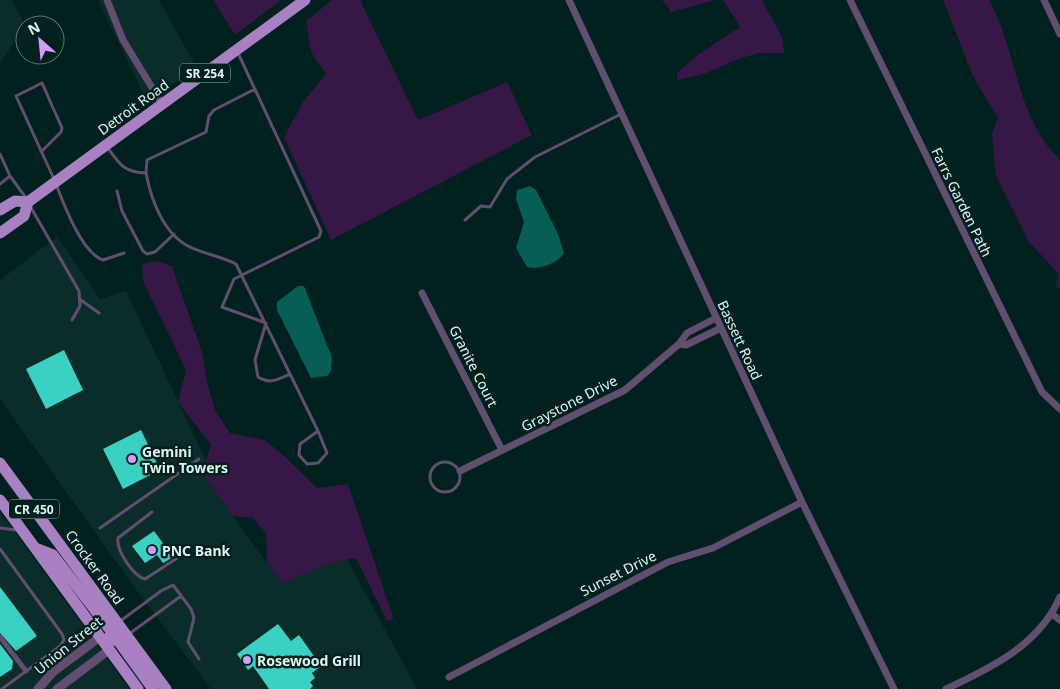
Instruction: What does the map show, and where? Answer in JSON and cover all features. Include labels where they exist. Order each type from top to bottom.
[{"type":"main road","name":"Detroit Road","points":[[0,233],[24,216],[28,202],[305,0]]},
{"type":"main road","name":"Detroit Road","points":[[0,210],[15,201],[28,202]]},
{"type":"main road","name":"Crocker Road","points":[[0,463],[113,627]]},
{"type":"main road","name":"CR 450","points":[[0,500],[138,689]]},
{"type":"main road","points":[[35,548],[53,555],[113,627],[117,636],[123,639],[166,689]]},
{"type":"main road","points":[[100,637],[123,639]]},
{"type":"main road","points":[[123,639],[153,689]]},
{"type":"street","points":[[107,0],[123,40],[162,104]]},
{"type":"street","name":"Bassett Road","points":[[569,0],[802,502],[894,689]]},
{"type":"street","name":"Farrs Garden Path","points":[[850,0],[1042,392],[1060,408]]},
{"type":"street","points":[[1044,0],[1060,34]]},
{"type":"street","name":"Granite Court","points":[[422,292],[502,450]]},
{"type":"street","name":"Graystone Drive","points":[[460,471],[625,390],[679,344],[686,333],[716,318]]},
{"type":"street","name":"Graystone Drive","points":[[679,344],[686,345],[721,328]]},
{"type":"street","name":"Sunset Drive","points":[[449,678],[668,562],[713,548],[802,502]]},
{"type":"street","points":[[946,689],[978,674],[1020,648],[1052,614],[1060,597]]},
{"type":"street","points":[[1052,614],[1060,620]]},
{"type":"street","points":[[0,636],[26,672]]},
{"type":"street","name":"Union Street","points":[[38,689],[53,672],[100,637]]},
{"type":"street","name":"Union Street","points":[[57,689],[109,650]]},
{"type":"lane","points":[[237,50],[321,231],[318,237],[234,279],[222,307],[266,323]]},
{"type":"lane","points":[[41,152],[61,132],[62,128],[42,84],[16,96],[41,152],[56,182],[66,208],[90,254],[103,260],[124,252]]},
{"type":"lane","points":[[255,89],[214,110],[207,123],[206,132],[147,160],[146,173],[159,212],[174,234],[188,246],[236,264],[242,274],[318,431],[327,453],[318,463],[306,464],[299,455],[300,444],[318,431]]},
{"type":"lane","points":[[465,220],[481,206],[490,207],[507,179],[535,157],[621,114]]},
{"type":"lane","points":[[106,146],[119,164],[128,171],[146,173]]},
{"type":"lane","points":[[0,154],[10,176],[28,202],[79,291],[81,300],[72,320]]},
{"type":"lane","points":[[0,184],[10,176]]},
{"type":"lane","points":[[117,191],[122,211],[143,251],[148,254],[155,252],[174,234]]},
{"type":"lane","points":[[81,300],[99,312]]},
{"type":"lane","points":[[266,323],[255,360],[256,373],[265,382],[290,374]]},
{"type":"lane","points":[[100,528],[199,459]]},
{"type":"lane","points":[[442,462],[455,465],[460,471],[461,478],[457,486],[449,492],[442,492],[431,482],[430,474],[434,466],[442,462]]},
{"type":"lane","points":[[152,512],[122,535],[117,545],[141,578],[151,577],[182,556]]},
{"type":"lane","points":[[0,528],[12,528],[23,532]]},
{"type":"lane","points":[[0,549],[64,638],[60,646],[2,689]]},
{"type":"lane","name":"Union Street","points":[[100,637],[161,591],[173,585],[181,596]]},
{"type":"lane","points":[[109,650],[181,596],[191,609],[194,618],[188,642],[199,659]]},
{"type":"shaded area","points":[[0,0],[12,0],[20,15],[15,15],[15,41],[0,64]]},
{"type":"shaded area","points":[[98,0],[159,0],[198,70],[146,99]]},
{"type":"shaded area","points":[[213,0],[281,0],[235,35]]},
{"type":"shaded area","points":[[332,0],[360,0],[418,120],[507,82],[532,135],[331,240],[284,137],[303,102],[326,74],[311,52],[306,21]]},
{"type":"shaded area","points":[[662,0],[716,0],[671,12]]},
{"type":"shaded area","points":[[723,0],[762,0],[782,37],[784,53],[759,53],[738,59],[704,74],[677,80],[677,73],[699,54],[740,27]]},
{"type":"shaded area","points":[[943,0],[989,0],[1002,28],[1018,83],[1038,132],[1060,160],[1060,288],[1056,287],[1059,274],[1029,242],[996,176],[992,134],[998,117],[974,79]]},
{"type":"shaded area","points":[[57,237],[100,299],[126,291],[206,461],[202,473],[282,584],[326,564],[347,559],[417,689],[211,689],[135,588],[0,399],[0,280]]},
{"type":"shaded area","points":[[157,261],[172,266],[203,355],[207,382],[215,410],[230,433],[265,440],[317,488],[348,484],[394,619],[387,621],[356,558],[326,564],[282,584],[267,563],[266,533],[253,518],[233,516],[202,473],[211,445],[178,402],[186,370],[143,281],[142,264]]},
{"type":"shaded area","points":[[0,512],[84,627],[129,689],[0,689]]},
{"type":"water","points":[[530,186],[536,190],[558,234],[564,253],[552,263],[537,268],[527,267],[516,248],[524,222],[516,199],[517,190]]},
{"type":"water","points":[[298,286],[304,286],[332,358],[331,371],[327,376],[311,378],[277,310],[277,302]]},
{"type":"building","points":[[64,350],[83,390],[46,409],[26,369]]},
{"type":"building","name":"Gemini Twin Towers","points":[[141,430],[160,470],[123,489],[103,449]]},
{"type":"building","name":"PNC Bank","points":[[154,531],[173,557],[163,563],[157,555],[145,563],[132,546]]},
{"type":"building","points":[[0,587],[37,636],[16,651],[0,633]]},
{"type":"building","points":[[278,624],[291,641],[299,635],[321,666],[312,673],[315,678],[310,682],[313,686],[310,689],[269,689],[253,666],[248,670],[237,654]]},
{"type":"building","points":[[0,644],[13,661],[12,669],[0,677]]},
{"type":"place","name":"Gemini Twin Towers","points":[[132,459]]},
{"type":"place","name":"PNC Bank","points":[[152,550]]},
{"type":"place","name":"Rosewood Grill","points":[[247,660]]}]
